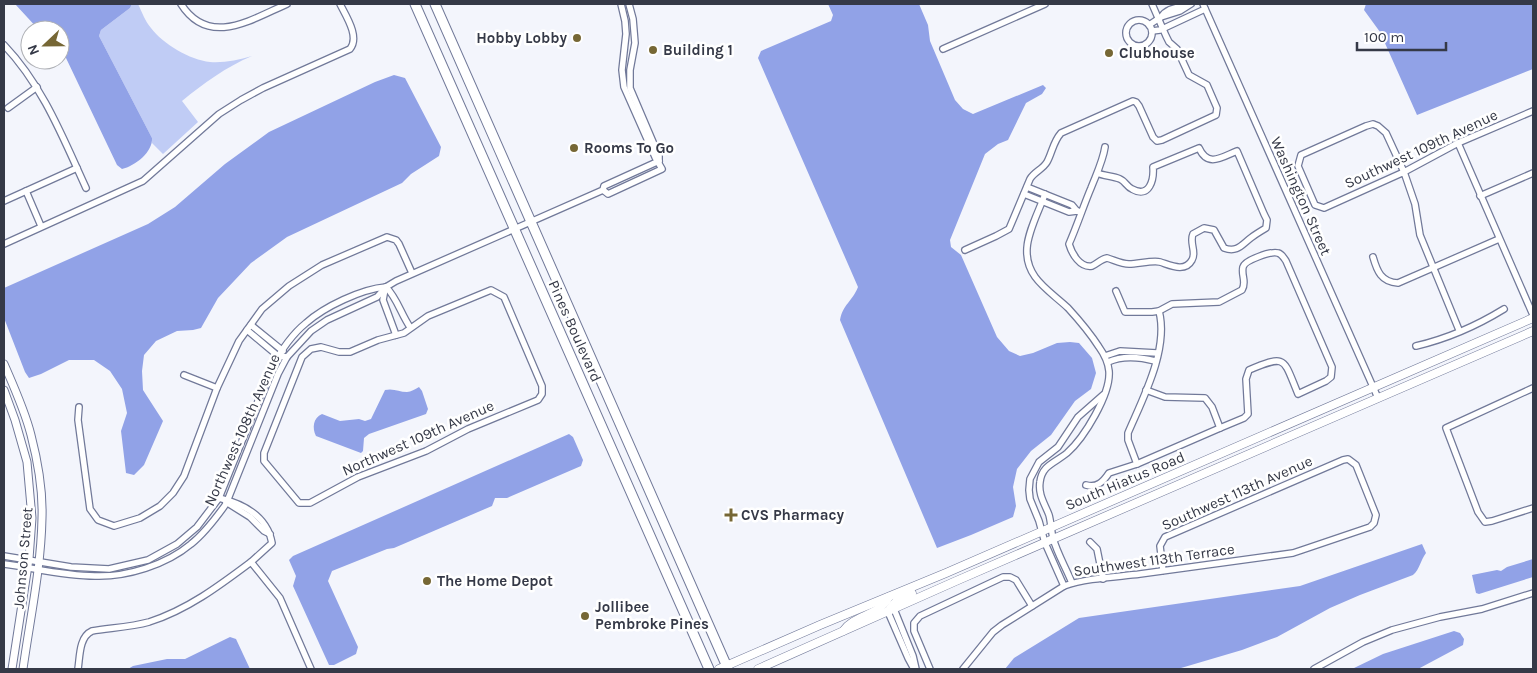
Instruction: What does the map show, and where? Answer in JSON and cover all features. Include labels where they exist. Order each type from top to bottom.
[{"type":"highway","name":"Pines Boulevard","points":[[415,4],[708,669]]},
{"type":"highway","name":"Pines Boulevard","points":[[435,4],[724,668]]},
{"type":"main road","name":"South Hiatus Road","points":[[724,668],[820,625],[946,573],[1374,388],[1533,316]]},
{"type":"main road","name":"South Hiatus Road","points":[[758,669],[1533,331]]},
{"type":"main road","points":[[891,610],[893,604],[900,598],[934,583],[946,573]]},
{"type":"main road","points":[[842,633],[848,624],[884,605],[889,596]]},
{"type":"street","points":[[181,4],[194,18],[211,27],[223,28],[235,26],[287,4]]},
{"type":"street","points":[[4,244],[143,181],[154,174],[203,128],[227,109],[263,88],[346,52],[354,44],[353,34],[340,4]]},
{"type":"street","points":[[621,4],[626,34],[622,70],[624,87],[655,157],[659,161]]},
{"type":"street","points":[[629,4],[633,19],[635,43],[630,70],[630,88],[660,156],[659,161]]},
{"type":"street","points":[[943,49],[1046,4]]},
{"type":"street","points":[[965,250],[1009,229],[1032,175],[1045,165],[1054,142],[1061,133],[1133,101],[1139,106],[1153,137],[1157,141],[1216,115],[1217,108],[1206,85],[1189,75],[1177,49],[1169,42],[1152,4]]},
{"type":"street","points":[[1150,28],[1161,22],[1164,13],[1178,7],[1181,9],[1191,4]]},
{"type":"street","points":[[1150,28],[1161,22],[1183,19],[1204,6]]},
{"type":"street","name":"Washington Street","points":[[1204,6],[1378,398]]},
{"type":"street","points":[[1181,9],[1183,19]]},
{"type":"street","points":[[1141,21],[1150,28],[1150,40],[1144,46],[1131,44],[1126,37],[1127,28],[1133,22],[1141,21]]},
{"type":"street","points":[[4,45],[16,58],[50,108],[86,188]]},
{"type":"street","points":[[8,108],[37,87]]},
{"type":"street","name":"Southwest 109th Avenue","points":[[1404,172],[1386,133],[1373,124],[1301,155],[1298,160],[1301,174],[1315,205],[1324,208],[1404,172],[1458,143],[1533,111]]},
{"type":"street","points":[[1458,143],[1533,316]]},
{"type":"street","points":[[1097,173],[1118,178],[1132,189],[1142,191],[1149,188],[1152,183],[1153,167],[1199,148],[1205,157],[1210,160],[1217,159],[1236,150],[1267,220],[1266,228],[1238,248],[1229,250],[1224,248],[1216,232],[1204,228],[1193,234],[1191,242],[1193,258],[1191,262],[1184,266],[1173,267],[1160,262],[1121,263],[1107,258],[1091,266],[1085,265],[1076,259],[1069,244],[1079,211],[1097,173],[1106,147]]},
{"type":"street","name":"Northwest 108th Avenue","points":[[4,564],[38,570],[95,576],[128,572],[154,564],[191,544],[213,522],[227,501],[278,374],[287,357],[311,331],[327,320],[377,297],[386,287],[412,274],[516,230],[603,190],[604,186],[659,161],[662,169],[608,194],[603,190]]},
{"type":"street","points":[[4,201],[77,168]]},
{"type":"street","points":[[1404,172],[1413,197],[1420,236],[1459,330]]},
{"type":"street","points":[[1480,196],[1533,173]]},
{"type":"street","points":[[1027,187],[1044,198]]},
{"type":"street","points":[[26,191],[41,226]]},
{"type":"street","points":[[1024,194],[1072,205],[1079,211]]},
{"type":"street","points":[[1044,198],[1027,247],[1027,256],[1032,273],[1042,287],[1059,300],[1078,319],[1106,359],[1110,377],[1100,409],[1078,441],[1068,452],[1044,469],[1041,476],[1040,494],[1049,515],[1053,539],[1072,583]]},
{"type":"street","points":[[79,407],[78,420],[90,509],[98,520],[114,526],[140,518],[160,506],[174,493],[184,476],[217,388],[239,340],[262,309],[288,286],[322,265],[387,237],[396,240],[399,244],[412,274]]},
{"type":"street","points":[[1373,257],[1380,277],[1390,283],[1398,284],[1499,239]]},
{"type":"street","points":[[1086,485],[1097,485],[1104,481],[1109,473],[1137,464],[1244,418],[1248,414],[1246,379],[1249,370],[1272,360],[1279,360],[1286,366],[1298,394],[1326,382],[1331,377],[1332,367],[1282,255],[1273,252],[1246,263],[1243,268],[1244,287],[1242,290],[1228,299],[1212,303],[1172,304],[1159,311],[1124,312],[1116,291]]},
{"type":"street","points":[[386,287],[393,294],[410,327],[404,333],[396,335],[383,300],[386,287]]},
{"type":"street","name":"Northwest 108th Avenue","points":[[4,556],[89,569],[121,567],[148,560],[186,537],[202,521],[219,498],[271,369],[282,349],[305,323],[323,312],[373,288],[386,287]]},
{"type":"street","name":"Northwest 109th Avenue","points":[[396,335],[378,340],[350,352],[339,352],[321,347],[311,349],[302,357],[264,454],[264,461],[299,503],[310,503],[358,476],[426,451],[468,429],[538,400],[542,394],[542,386],[504,297],[499,293],[491,290],[428,316],[410,327]]},
{"type":"street","points":[[1416,346],[1433,342],[1504,309]]},
{"type":"street","points":[[1137,464],[1128,440],[1128,433],[1146,390],[1162,335],[1159,311]]},
{"type":"street","points":[[251,324],[282,349],[287,357]]},
{"type":"street","points":[[247,330],[278,356],[287,357]]},
{"type":"street","points":[[1106,359],[1120,351],[1157,353]]},
{"type":"street","points":[[1106,359],[1143,358],[1155,361]]},
{"type":"street","name":"Johnson Street","points":[[4,364],[31,433],[42,492],[38,570],[23,669]]},
{"type":"street","points":[[184,375],[217,388]]},
{"type":"street","points":[[1533,388],[1446,428],[1478,512],[1485,522],[1533,508]]},
{"type":"street","name":"Johnson Street","points":[[4,390],[27,462],[32,518],[28,568],[12,669]]},
{"type":"street","points":[[1146,390],[1166,397],[1204,398],[1212,407],[1220,428]]},
{"type":"street","points":[[1064,586],[1041,532],[1029,495],[1029,484],[1032,473],[1039,462],[1058,447],[1082,412],[1103,395]]},
{"type":"street","name":"Southwest 113th Avenue","points":[[1163,571],[1160,546],[1165,537],[1343,460],[1352,461]]},
{"type":"street","name":"Southwest 113th Terrace","points":[[963,669],[993,632],[1064,586],[1072,583],[1302,550],[1370,527],[1374,523],[1376,515],[1358,470],[1352,461]]},
{"type":"street","points":[[78,669],[82,640],[86,634],[92,631],[148,622],[186,606],[214,591],[272,543],[267,527],[254,513],[219,498]]},
{"type":"street","points":[[1090,542],[1097,549],[1103,579]]},
{"type":"street","points":[[251,562],[280,598],[311,669]]},
{"type":"street","points":[[930,669],[914,631],[914,623],[920,616],[1003,577],[1010,577],[1016,580],[1032,606]]},
{"type":"street","points":[[1314,669],[1363,642],[1392,630],[1440,617],[1482,609],[1533,593]]},
{"type":"street","points":[[891,610],[908,658],[916,669]]},
{"type":"shaded area","points":[[132,4],[138,4],[147,22],[162,40],[186,55],[210,62],[231,61],[252,56],[233,65],[182,101],[198,122],[163,154],[152,143],[152,138],[99,36],[101,30],[130,8]]},
{"type":"water","points":[[15,4],[132,4],[130,8],[101,30],[99,36],[152,138],[150,148],[137,162],[122,169],[117,165],[70,66],[70,20],[30,20]]},
{"type":"water","points":[[828,4],[919,4],[928,25],[930,41],[955,100],[963,109],[973,114],[1043,85],[1046,88],[1042,94],[1026,103],[1008,140],[998,144],[985,154],[950,240],[951,247],[961,255],[997,337],[1009,351],[1020,356],[1057,343],[1079,343],[1092,358],[1096,373],[1091,389],[1075,401],[1051,435],[1031,451],[1017,469],[1013,487],[1016,506],[1013,517],[937,548],[840,320],[843,310],[858,287],[758,58],[761,51],[831,21],[833,15]]},
{"type":"water","points":[[1366,4],[1533,4],[1533,69],[1417,115],[1380,32],[1364,10]]},
{"type":"water","points":[[394,75],[405,78],[441,147],[439,156],[411,174],[402,183],[287,237],[251,263],[218,298],[201,328],[177,331],[156,341],[144,355],[142,371],[143,390],[163,421],[144,465],[134,475],[126,473],[121,431],[127,413],[122,389],[110,371],[94,360],[69,360],[29,378],[4,318],[4,288],[148,224],[175,207],[225,164],[269,132],[375,82]]},
{"type":"water","points":[[419,387],[428,409],[426,414],[369,434],[364,438],[363,451],[361,453],[316,436],[314,423],[322,414],[340,421],[359,419],[365,421],[371,419],[385,390],[391,389],[407,392]]},
{"type":"water","points":[[569,434],[573,437],[583,460],[581,466],[507,498],[495,498],[492,506],[394,548],[332,571],[328,581],[358,647],[356,654],[334,665],[329,665],[293,586],[296,576],[289,560],[293,556]]},
{"type":"water","points":[[1422,544],[1426,553],[1413,575],[1330,608],[1277,637],[1242,650],[1181,668],[1005,669],[1014,658],[1079,618],[1300,586]]},
{"type":"water","points":[[1533,559],[1533,577],[1479,594],[1476,593],[1472,575],[1497,570],[1501,571],[1507,567]]},
{"type":"water","points":[[1454,631],[1460,633],[1464,639],[1463,645],[1418,669],[1352,669],[1383,654]]},
{"type":"water","points":[[230,637],[236,639],[250,669],[128,669],[133,666],[167,659],[185,659]]},
{"type":"place","name":"Hobby Lobby","points":[[577,38]]},
{"type":"place","name":"Building 1","points":[[653,50]]},
{"type":"place","name":"Clubhouse","points":[[1109,53]]},
{"type":"place","name":"Rooms To Go","points":[[574,148]]},
{"type":"place","name":"CVS Pharmacy","points":[[731,515]]},
{"type":"place","name":"The Home Depot","points":[[427,581]]},
{"type":"place","name":"Jollibee Pembroke Pines","points":[[585,616]]}]
